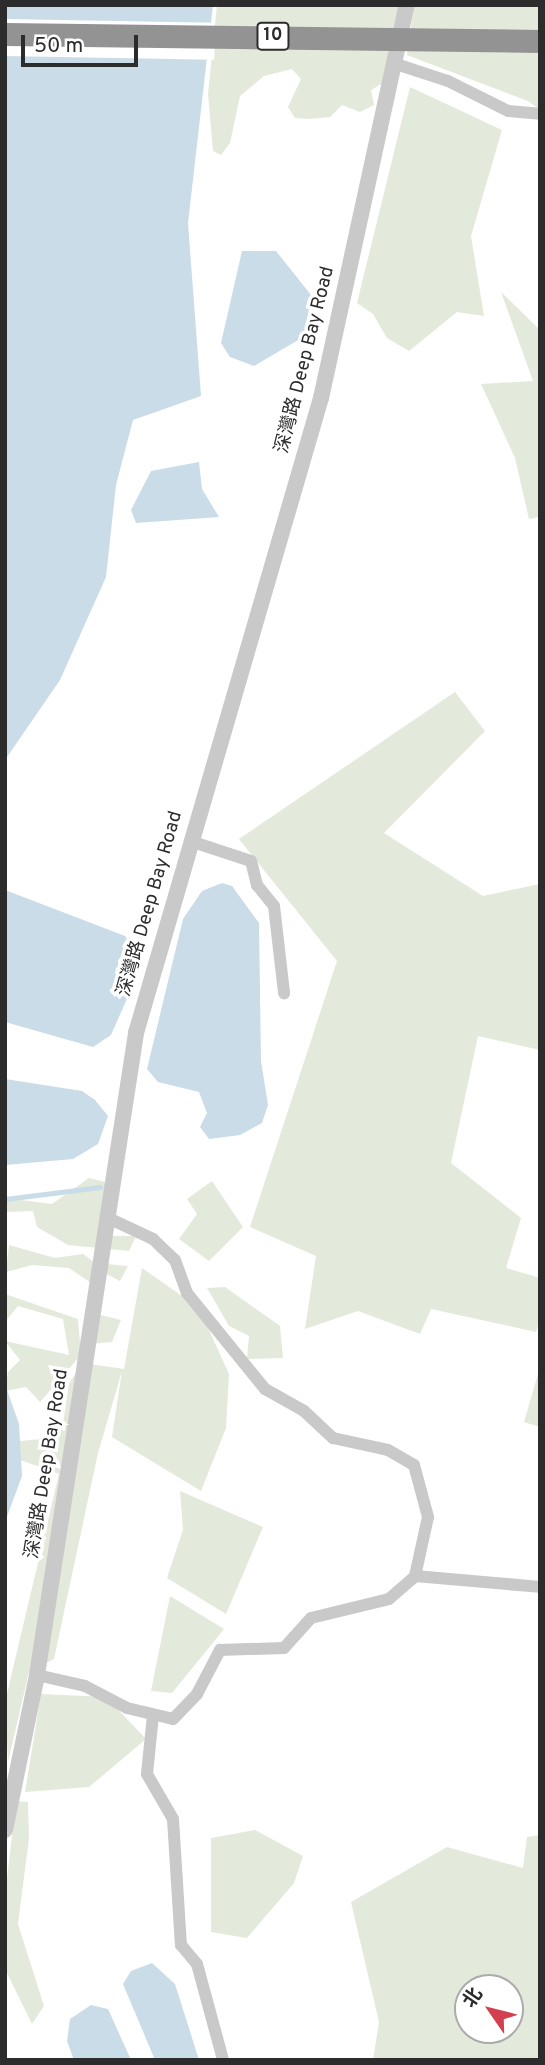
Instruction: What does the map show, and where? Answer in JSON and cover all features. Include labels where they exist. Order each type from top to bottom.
[{"type":"highway","name":"10","points":[[5,34],[540,41]]},
{"type":"street","name":"深灣路 Deep Bay Road","points":[[5,1830],[37,1675],[136,1033],[321,398],[407,5]]},
{"type":"street","points":[[396,64],[448,81],[508,111],[540,114]]},
{"type":"street","points":[[190,841],[251,861],[257,885],[274,906],[284,993]]},
{"type":"street","points":[[37,1675],[85,1686],[152,1715],[173,1719],[197,1694],[220,1650],[284,1648],[311,1618],[389,1599],[415,1576],[428,1517],[414,1465],[388,1450],[333,1438],[304,1411],[265,1390],[187,1293],[175,1260],[153,1239],[106,1217]]},
{"type":"street","points":[[415,1576],[540,1587]]},
{"type":"street","points":[[152,1715],[147,1773],[173,1819],[181,1945],[197,1964],[223,2060]]},
{"type":"shaded area","points":[[217,5],[402,5],[388,80],[371,90],[374,105],[360,112],[342,105],[330,117],[309,119],[295,118],[288,107],[301,79],[292,69],[264,76],[240,96],[230,143],[221,155],[213,151],[208,94]]},
{"type":"shaded area","points":[[414,5],[540,5],[540,110],[528,101],[407,55]]},
{"type":"shaded area","points":[[410,87],[502,130],[471,236],[484,316],[457,312],[409,351],[387,338],[373,314],[357,303]]},
{"type":"shaded area","points":[[501,292],[540,330],[540,517],[529,519],[515,458],[481,384],[533,381]]},
{"type":"shaded area","points":[[455,692],[485,731],[384,833],[483,896],[540,884],[540,1050],[478,1036],[451,1163],[521,1218],[506,1268],[540,1278],[540,1318],[536,1332],[431,1309],[420,1334],[358,1311],[305,1329],[316,1256],[250,1227],[337,961],[239,839]]},
{"type":"shaded area","points":[[89,1178],[105,1182],[104,1236],[136,1236],[129,1251],[68,1245],[37,1227],[33,1211],[5,1212],[5,1198],[52,1204]]},
{"type":"shaded area","points":[[212,1181],[243,1227],[209,1261],[179,1239],[197,1214],[187,1199]]},
{"type":"shaded area","points":[[9,1245],[55,1258],[83,1254],[95,1263],[128,1266],[120,1281],[100,1271],[91,1283],[69,1268],[32,1265],[6,1272]]},
{"type":"shaded area","points":[[142,1268],[199,1308],[229,1374],[226,1428],[201,1491],[112,1437],[122,1371],[98,1453],[54,1659],[29,1672],[8,1762],[5,1702],[59,1474],[12,1457],[9,1442],[42,1439],[63,1424],[69,1383],[83,1363],[124,1369]]},
{"type":"shaded area","points":[[225,1287],[280,1326],[283,1358],[247,1359],[249,1336],[229,1326],[207,1288]]},
{"type":"shaded area","points":[[5,1294],[78,1319],[81,1355],[40,1402],[26,1387],[5,1391],[8,1372],[20,1360],[5,1341],[69,1355],[63,1319],[18,1306],[5,1322]]},
{"type":"shaded area","points":[[88,1312],[121,1320],[112,1342],[91,1344]]},
{"type":"shaded area","points":[[540,1367],[540,1427],[524,1422]]},
{"type":"shaded area","points":[[180,1491],[263,1527],[226,1614],[167,1578],[183,1530]]},
{"type":"shaded area","points":[[170,1596],[224,1629],[172,1693],[151,1691]]},
{"type":"shaded area","points":[[41,1694],[106,1697],[146,1739],[89,1787],[25,1792]]},
{"type":"shaded area","points":[[16,1801],[28,1802],[29,1838],[18,1924],[44,2006],[32,2024],[5,1969],[5,1896]]},
{"type":"shaded area","points":[[255,1830],[303,1856],[294,1883],[247,1938],[211,1932],[211,1838]]},
{"type":"shaded area","points":[[540,1835],[540,2060],[373,2060],[379,2022],[351,1902],[447,1847],[523,1868],[527,1837]]},
{"type":"water","points":[[5,5],[213,5],[188,223],[201,396],[133,420],[116,485],[106,577],[60,680],[5,760]]},
{"type":"water","points":[[242,251],[276,251],[311,295],[305,336],[254,366],[230,357],[221,343]]},
{"type":"water","points":[[199,462],[202,489],[219,517],[136,523],[131,510],[151,471]]},
{"type":"water","points":[[222,883],[232,886],[259,923],[261,1061],[268,1105],[262,1123],[240,1135],[209,1139],[200,1127],[207,1113],[199,1092],[158,1082],[147,1069],[183,919],[202,891]]},
{"type":"water","points":[[5,890],[125,936],[138,954],[130,992],[111,1035],[93,1047],[5,1022]]},
{"type":"water","points":[[5,1079],[82,1091],[95,1100],[108,1116],[98,1144],[73,1159],[5,1165]]},
{"type":"water","points":[[5,1384],[19,1424],[22,1476],[5,1522]]},
{"type":"water","points":[[152,1963],[175,1984],[199,2060],[155,2060],[123,1984],[131,1971]]},
{"type":"water","points":[[91,2005],[108,2009],[131,2060],[74,2060],[67,2041],[70,2019]]},
{"type":"pier","points":[[5,19],[215,23],[214,60],[5,56]]},
{"type":"waterway","points":[[5,1199],[100,1187]]}]
